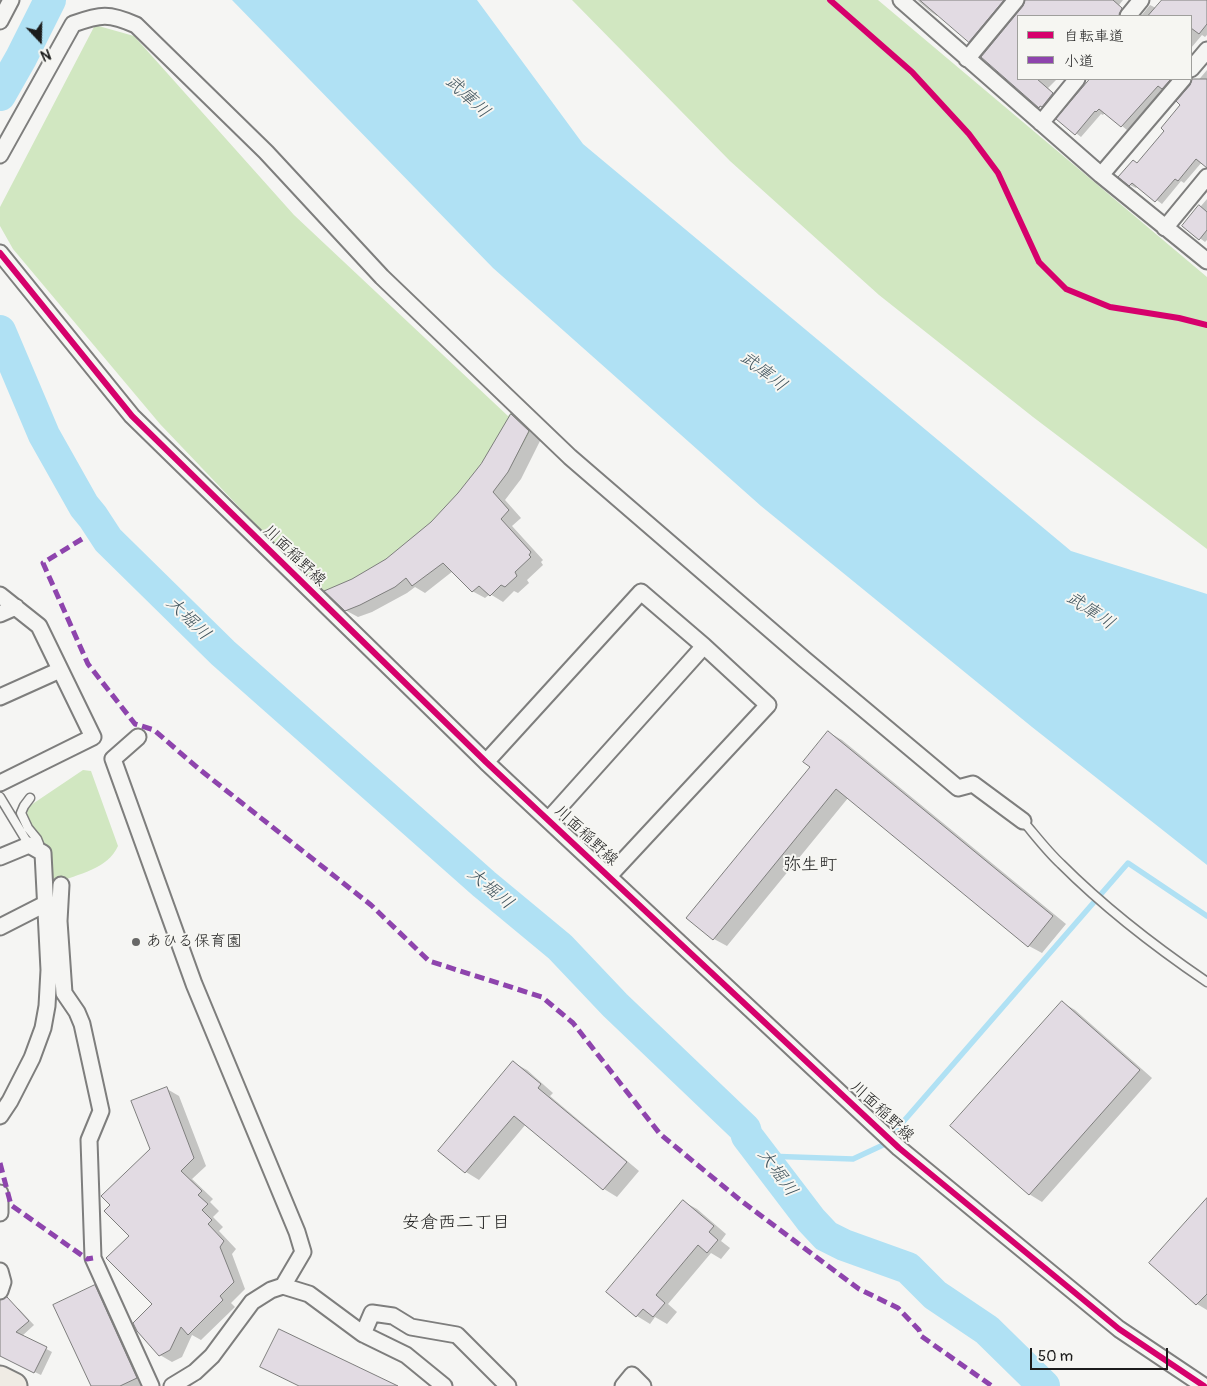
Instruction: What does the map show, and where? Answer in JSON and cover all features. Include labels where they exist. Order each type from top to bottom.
[{"type":"main road","points":[[0,1379],[14,1386]]},
{"type":"street","points":[[0,21],[11,0]]},
{"type":"street","points":[[901,0],[1041,123],[1207,261]]},
{"type":"street","points":[[967,59],[1016,0]]},
{"type":"street","points":[[1129,15],[1142,0]]},
{"type":"street","points":[[0,155],[73,24],[95,16],[116,16],[136,25],[266,152],[382,277],[570,457],[804,659],[958,788],[973,784],[1023,821]]},
{"type":"street","points":[[1192,68],[1207,50]]},
{"type":"street","points":[[1041,123],[1076,80]]},
{"type":"street","points":[[1101,174],[1182,80]]},
{"type":"street","points":[[1165,228],[1207,177]]},
{"type":"street","name":"川面稲野線","points":[[0,253],[132,416],[486,762],[899,1148],[1119,1329],[1204,1386]]},
{"type":"street","points":[[486,762],[641,592],[704,646],[768,705],[609,876]]},
{"type":"street","points":[[0,594],[39,626],[92,737],[0,783]]},
{"type":"street","points":[[0,614],[16,607]]},
{"type":"street","points":[[548,820],[704,646]]},
{"type":"street","points":[[0,697],[60,670]]},
{"type":"street","points":[[138,737],[113,759],[194,984],[297,1232],[303,1252],[283,1286]]},
{"type":"street","points":[[0,858],[29,845],[43,853],[49,980],[43,1028],[22,1080],[0,1116]]},
{"type":"street","points":[[61,885],[59,921],[64,993],[78,1012],[82,1024],[101,1111],[89,1140],[93,1258],[151,1386]]},
{"type":"street","points":[[0,927],[45,904]]},
{"type":"street","points":[[0,1193],[0,1213]]},
{"type":"street","points":[[0,1271],[3,1282],[0,1291]]},
{"type":"street","points":[[172,1386],[195,1372],[212,1356],[252,1302],[271,1290],[283,1286],[309,1294],[363,1334],[406,1355],[444,1386]]},
{"type":"street","points":[[363,1334],[372,1313],[393,1316],[411,1327],[457,1334],[508,1386]]},
{"type":"street","points":[[623,1386],[632,1376],[643,1386]]},
{"type":"lane","points":[[0,797],[29,845],[38,844],[37,839],[28,828],[21,813],[30,798]]},
{"type":"lane","points":[[1023,821],[1060,864],[1104,903],[1207,982]]},
{"type":"green space","points":[[572,0],[878,0],[1207,277],[1207,549],[1033,417],[879,295],[730,161]]},
{"type":"green space","points":[[95,25],[134,36],[294,215],[508,416],[512,412],[531,429],[508,472],[493,492],[509,510],[459,560],[452,553],[412,586],[406,578],[374,598],[340,613],[160,424],[13,249],[0,226],[0,207]]},
{"type":"green space","points":[[83,770],[91,771],[118,846],[113,854],[100,865],[56,883],[52,881],[36,830],[28,820],[28,807]]},
{"type":"water","name":"武庫川","points":[[232,0],[477,0],[583,144],[1071,551],[1207,594],[1207,865],[1032,727],[761,506],[493,268]]},
{"type":"building","points":[[920,0],[1004,0],[969,42]]},
{"type":"building","points":[[1025,0],[1113,0],[1122,8],[1119,15],[1017,15],[1017,80],[1038,80],[1053,93],[1042,107],[1040,106],[1039,108],[981,57],[1023,6]]},
{"type":"building","points":[[1162,0],[1207,0],[1207,24],[1199,34],[1192,29],[1192,15],[1149,15]]},
{"type":"building","points":[[1192,79],[1207,79],[1207,168],[1196,159],[1178,181],[1175,179],[1155,202],[1132,183],[1129,186],[1118,177],[1133,160],[1137,163],[1164,131],[1161,128],[1180,105],[1176,101],[1190,85]]},
{"type":"building","points":[[1089,80],[1170,80],[1162,89],[1158,86],[1121,127],[1099,109],[1095,111],[1075,135],[1056,119]]},
{"type":"building","points":[[1199,205],[1207,212],[1207,230],[1199,240],[1182,226]]},
{"type":"building","points":[[511,414],[529,431],[508,472],[493,492],[509,510],[501,519],[531,552],[529,555],[531,557],[515,572],[517,576],[505,587],[501,585],[490,596],[479,586],[472,592],[443,563],[412,586],[406,578],[395,587],[345,611],[324,591],[352,579],[386,559],[431,522],[458,493],[481,464]]},
{"type":"building","points":[[828,731],[1053,916],[1028,947],[836,789],[713,940],[686,918],[810,767],[803,762]]},
{"type":"building","points":[[1062,1001],[1140,1070],[1029,1195],[950,1126]]},
{"type":"building","points":[[513,1061],[541,1084],[538,1088],[627,1162],[603,1190],[514,1116],[465,1173],[438,1151]]},
{"type":"building","points":[[167,1087],[194,1158],[181,1171],[202,1191],[198,1195],[208,1204],[202,1210],[212,1220],[208,1224],[224,1241],[220,1247],[234,1282],[220,1296],[223,1300],[188,1335],[181,1327],[170,1350],[159,1356],[137,1331],[133,1323],[152,1304],[106,1258],[129,1236],[104,1211],[110,1205],[101,1196],[150,1149],[131,1101]]},
{"type":"building","points":[[1207,1198],[1207,1294],[1196,1305],[1149,1263]]},
{"type":"building","points":[[683,1200],[714,1226],[709,1232],[718,1240],[707,1253],[698,1245],[656,1295],[665,1303],[653,1317],[643,1309],[636,1317],[606,1292]]},
{"type":"building","points":[[95,1285],[137,1378],[120,1386],[91,1386],[53,1305]]},
{"type":"building","points":[[7,1297],[29,1321],[16,1332],[47,1347],[34,1373],[0,1356],[0,1300]]},
{"type":"building","points":[[279,1329],[398,1386],[299,1386],[260,1367]]},
{"type":"waterway","name":"大堀川","points":[[0,95],[50,0]]},
{"type":"waterway","name":"大堀川","points":[[0,331],[44,435],[84,506],[108,540],[223,653],[484,884],[560,947],[615,1005],[745,1129],[747,1136],[811,1220],[826,1236],[844,1245],[908,1268],[935,1295],[987,1330],[1044,1386]]},
{"type":"waterway","points":[[765,1156],[853,1159],[883,1145],[1128,863],[1207,916]]},
{"type":"marked path","points":[[82,539],[43,563],[88,664],[135,724],[154,730],[199,769],[371,905],[429,961],[542,997],[573,1023],[660,1134],[740,1200],[859,1289],[898,1308],[919,1330],[921,1336],[992,1386]]},
{"type":"marked path","points":[[0,1163],[11,1205],[87,1259],[93,1258]]},
{"type":"cycle path","points":[[830,0],[912,72],[969,134],[998,173],[1039,262],[1066,289],[1110,307],[1179,318],[1207,325]]},
{"type":"cycle path","points":[[0,253],[132,416],[486,762],[899,1148],[1119,1329],[1204,1386]]},
{"type":"place","name":"あひる保育園","points":[[136,942]]},
{"type":"district","name":"弥生町","points":[[810,865]]},
{"type":"district","name":"安倉西二丁目","points":[[456,1223]]}]
